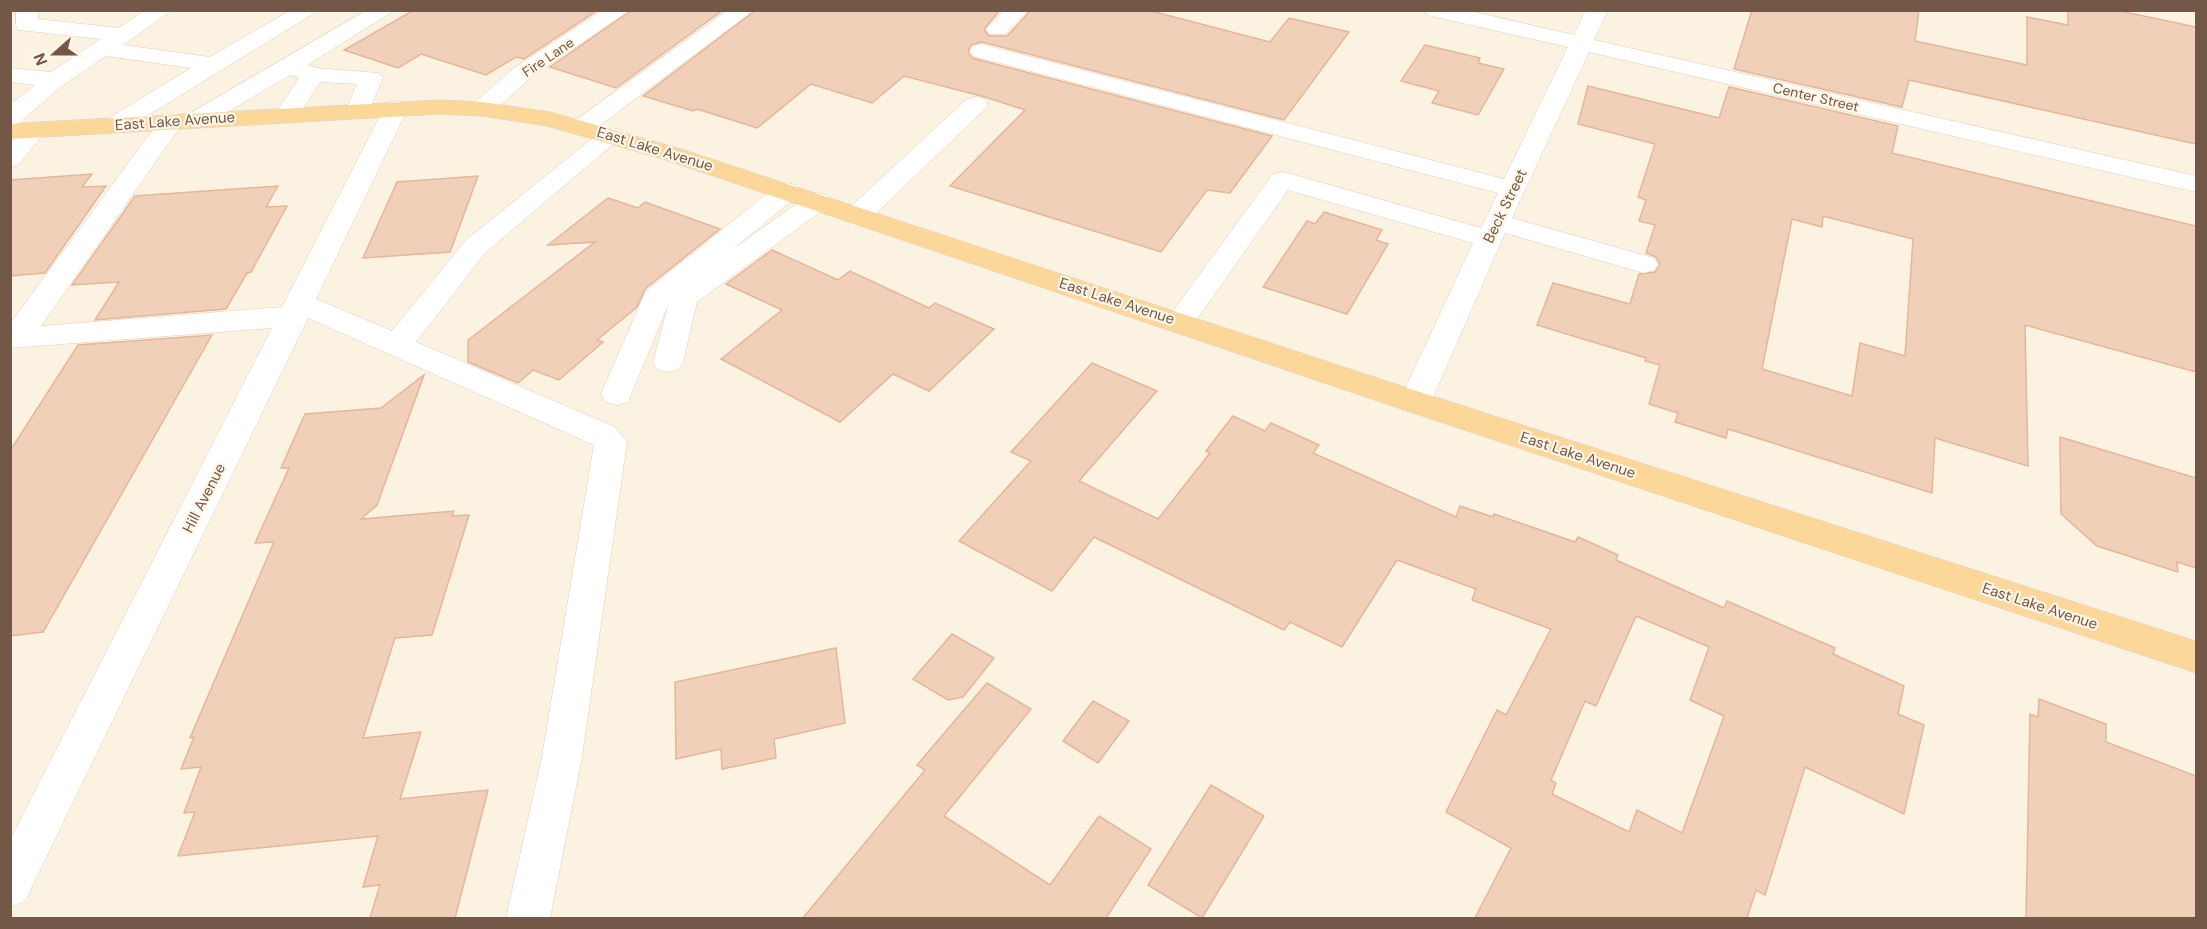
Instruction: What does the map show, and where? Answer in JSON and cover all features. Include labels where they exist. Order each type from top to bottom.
[{"type":"main road","name":"East Lake Avenue","points":[[18,127],[115,125],[396,108],[482,109],[550,119],[612,135],[818,201],[1415,402],[2196,657]]},
{"type":"street","points":[[27,10],[27,25],[123,35]]},
{"type":"street","points":[[10,159],[18,127],[55,80],[161,10]]},
{"type":"street","points":[[115,125],[308,10]]},
{"type":"street","points":[[14,338],[184,121],[288,66],[384,10]]},
{"type":"street","name":"Fire Lane","points":[[482,109],[522,73],[619,10]]},
{"type":"street","points":[[582,127],[743,10]]},
{"type":"street","points":[[998,28],[1018,10]]},
{"type":"street","name":"Center Street","points":[[1435,10],[2196,184]]},
{"type":"street","name":"Beck Street","points":[[1415,402],[1597,10]]},
{"type":"street","points":[[102,49],[214,64]]},
{"type":"street","points":[[981,51],[1513,189]]},
{"type":"street","points":[[288,66],[313,75],[371,78],[358,110]]},
{"type":"street","points":[[10,75],[55,80]]},
{"type":"street","points":[[287,114],[313,75]]},
{"type":"street","points":[[858,215],[976,104]]},
{"type":"street","name":"Hill Avenue","points":[[10,886],[298,310],[396,108]]},
{"type":"street","points":[[397,345],[476,246],[612,135]]},
{"type":"street","points":[[1180,322],[1282,180],[1644,264]]},
{"type":"street","points":[[618,394],[656,298],[787,191]]},
{"type":"street","points":[[668,362],[684,298],[818,201]]},
{"type":"street","points":[[14,338],[298,310],[397,345],[604,435],[611,442],[562,757],[528,918]]},
{"type":"building","points":[[414,10],[598,10],[524,59],[516,57],[486,75],[421,54],[398,68],[344,50]]},
{"type":"building","points":[[632,10],[723,10],[616,88],[550,67]]},
{"type":"building","points":[[756,10],[1000,10],[984,29],[989,36],[1007,36],[1031,10],[1147,10],[1270,42],[1289,18],[1349,32],[1284,120],[982,42],[971,45],[968,52],[972,58],[1272,136],[1230,193],[1207,190],[1161,252],[950,186],[1025,110],[985,97],[904,76],[872,103],[811,84],[757,128],[697,109],[693,111],[643,96]]},
{"type":"building","points":[[1752,10],[1919,10],[1915,41],[2027,65],[2027,17],[2068,25],[2068,10],[2115,10],[2196,27],[2196,144],[1909,80],[1902,107],[1734,69]]},
{"type":"building","points":[[1425,45],[1480,58],[1478,63],[1504,69],[1478,115],[1432,103],[1439,91],[1401,81]]},
{"type":"building","points":[[1588,86],[1719,118],[1729,87],[1898,126],[1892,153],[2196,226],[2196,372],[2025,325],[2028,466],[1935,438],[1932,493],[1728,429],[1726,438],[1675,422],[1678,413],[1649,404],[1660,365],[1645,361],[1646,358],[1537,325],[1553,283],[1630,304],[1639,274],[1655,272],[1660,265],[1656,257],[1646,253],[1655,225],[1639,221],[1646,200],[1638,197],[1655,144],[1578,124]],"holes":[[[1823,216],[1913,239],[1905,356],[1860,343],[1852,396],[1762,369],[1792,219],[1822,227]]]},
{"type":"building","points":[[92,174],[82,187],[106,186],[45,273],[10,276],[10,180]]},
{"type":"building","points":[[478,176],[450,252],[363,258],[397,182]]},
{"type":"building","points":[[278,186],[266,207],[287,206],[251,272],[247,273],[226,309],[95,320],[119,282],[72,285],[135,196]]},
{"type":"building","points":[[608,198],[638,208],[645,202],[720,229],[645,289],[637,307],[597,340],[603,342],[559,380],[533,370],[518,383],[468,362],[468,340],[595,242],[548,245]]},
{"type":"building","points":[[1324,212],[1382,230],[1376,240],[1388,244],[1347,314],[1263,287],[1307,221],[1315,224]]},
{"type":"building","points":[[772,250],[838,280],[850,271],[929,308],[935,303],[994,329],[929,391],[893,374],[840,422],[721,359],[782,310],[726,284]]},
{"type":"building","points":[[212,335],[43,632],[10,636],[10,451],[78,345]]},
{"type":"building","points":[[1092,363],[1157,391],[1079,481],[1158,519],[1210,453],[1206,451],[1233,416],[1265,431],[1271,423],[1319,445],[1313,453],[1456,517],[1460,506],[1493,517],[1494,514],[1575,542],[1578,537],[1618,555],[1616,560],[1724,608],[1727,601],[1835,648],[1833,654],[1904,686],[1898,714],[1924,725],[1904,814],[1805,767],[1765,895],[1756,890],[1747,918],[1475,918],[1511,848],[1446,812],[1497,710],[1506,715],[1551,629],[1472,600],[1476,589],[1397,560],[1342,647],[1290,622],[1284,630],[1094,537],[1052,591],[959,541],[1031,461],[1011,452]],"holes":[[[1636,616],[1709,647],[1690,700],[1724,716],[1682,833],[1637,810],[1629,832],[1552,794],[1556,783],[1551,780],[1585,701],[1596,706]]]},
{"type":"building","points":[[424,375],[377,505],[361,519],[454,511],[452,516],[469,515],[432,635],[395,638],[363,738],[421,732],[400,799],[488,790],[455,918],[370,918],[380,885],[363,887],[378,836],[178,856],[195,812],[184,813],[201,767],[181,769],[194,737],[190,738],[274,542],[255,543],[289,468],[281,468],[305,414],[381,408]]},
{"type":"building","points":[[2060,437],[2196,478],[2196,568],[2177,562],[2178,572],[2097,546],[2061,514]]},
{"type":"building","points":[[952,634],[994,658],[963,697],[948,700],[913,679]]},
{"type":"building","points":[[836,648],[845,723],[774,739],[776,758],[722,769],[721,749],[676,759],[675,682]]},
{"type":"building","points":[[987,683],[1031,709],[944,816],[1050,885],[1099,816],[1151,849],[1106,918],[803,918],[925,770],[917,765]]},
{"type":"building","points":[[2039,699],[2106,724],[2106,742],[2196,776],[2196,918],[2026,918],[2030,714],[2038,717]]},
{"type":"building","points":[[1093,701],[1129,721],[1098,763],[1063,741]]},
{"type":"building","points":[[1211,785],[1264,816],[1202,918],[1148,885]]}]
